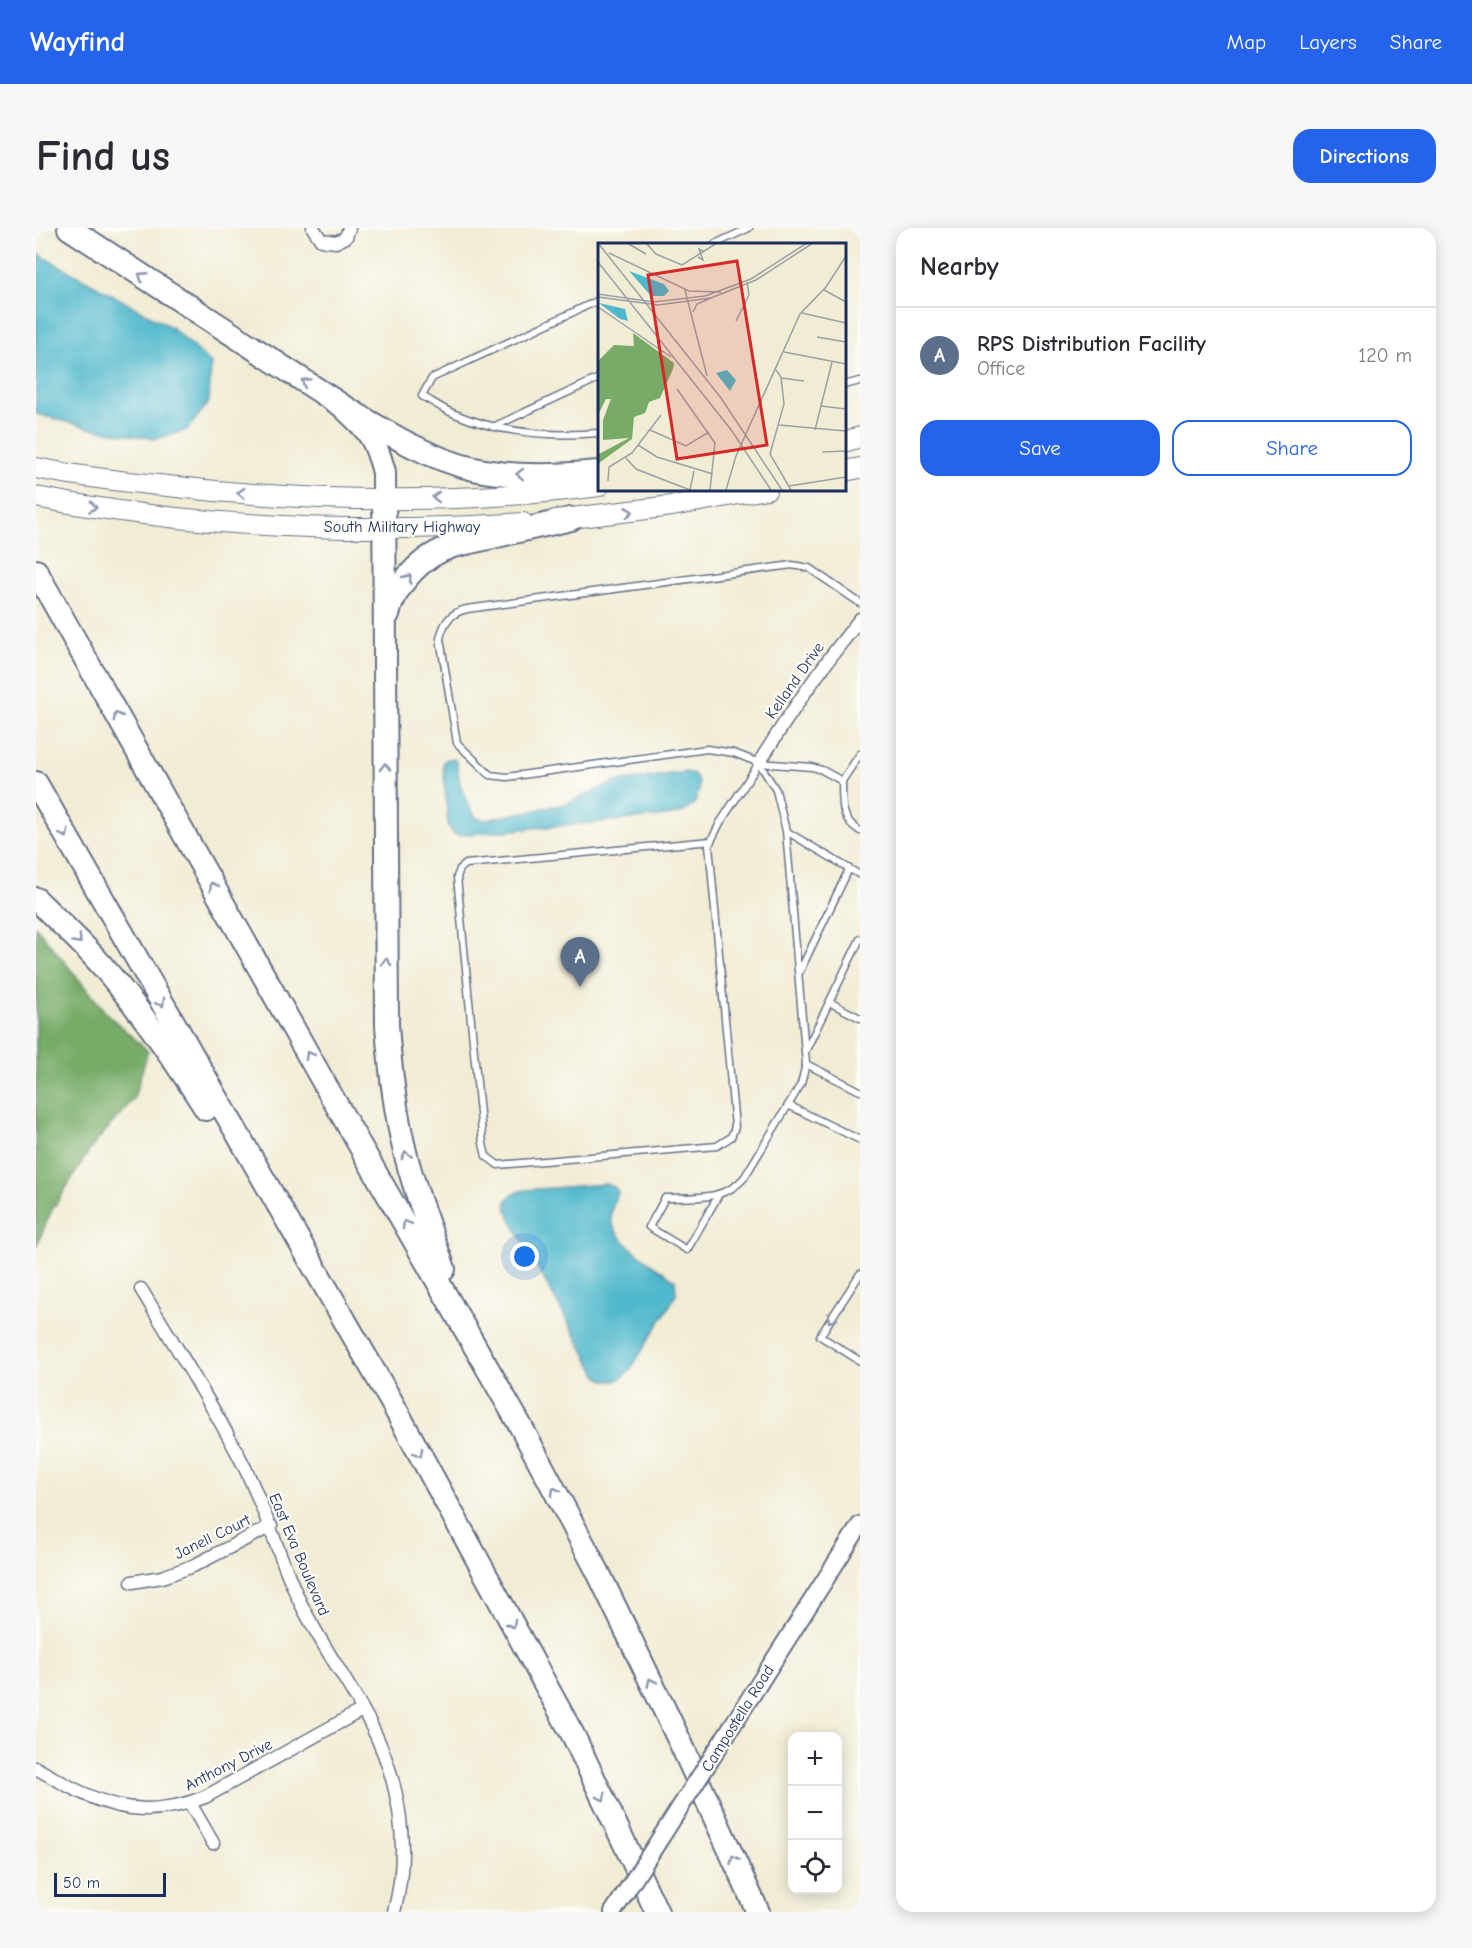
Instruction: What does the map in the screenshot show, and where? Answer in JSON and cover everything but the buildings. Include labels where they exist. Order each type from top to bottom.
[{"type":"highway","points":[[69,228],[340,405],[440,458],[474,469],[506,474],[565,475],[598,472]]},
{"type":"highway","points":[[340,405],[370,433],[378,449],[384,472],[386,1013],[390,1068],[406,1157],[422,1210],[467,1330]]},
{"type":"highway","points":[[384,630],[390,608],[400,589],[413,571],[439,551],[571,519]]},
{"type":"highway","points":[[36,571],[324,1083],[520,1425],[597,1572],[682,1746],[758,1912]]},
{"type":"highway","points":[[36,783],[391,1401],[574,1737],[657,1912]]},
{"type":"highway","points":[[36,899],[102,966],[160,1040],[391,1401]]},
{"type":"main road","points":[[845,441],[860,437]]},
{"type":"main road","name":"South Military Highway","points":[[36,468],[101,479],[202,490],[344,498],[470,496],[598,486]]},
{"type":"main road","points":[[845,471],[860,468]]},
{"type":"main road","name":"South Military Highway","points":[[36,497],[186,519],[298,526],[384,528],[474,526],[571,519],[672,506],[761,490]]},
{"type":"main road","name":"Campostella Road","points":[[618,1905],[860,1524]]},
{"type":"street","points":[[313,228],[321,240],[336,242],[346,237],[349,228]]},
{"type":"street","name":"Kelland Drive","points":[[759,763],[787,716],[818,671],[860,619]]},
{"type":"street","name":"East Eva Boulevard","points":[[141,1289],[242,1462],[271,1526],[287,1574],[309,1620],[384,1752],[401,1817],[400,1884],[394,1912]]},
{"type":"street","name":"Janell Court","points":[[132,1582],[162,1577],[193,1566],[271,1526]]},
{"type":"street","name":"Anthony Drive","points":[[36,1768],[88,1797],[136,1809],[159,1809],[190,1803],[236,1781],[362,1710]]},
{"type":"street","points":[[190,1803],[213,1843]]},
{"type":"lane","points":[[717,243],[749,228]]},
{"type":"lane","points":[[598,300],[432,378],[422,396],[454,414],[493,427],[565,436],[598,433]]},
{"type":"lane","points":[[493,427],[598,378]]},
{"type":"lane","points":[[845,385],[860,381]]},
{"type":"lane","points":[[842,781],[812,767],[759,763],[734,753],[707,749],[507,777],[490,775],[457,742],[440,638],[443,627],[456,611],[792,565],[808,568],[860,603]]},
{"type":"lane","points":[[860,754],[842,781],[843,813],[850,824],[860,831]]},
{"type":"lane","points":[[718,1196],[687,1250],[649,1227],[665,1198],[718,1196],[736,1187],[744,1178],[801,1084],[806,1065],[786,831],[776,790],[759,763]]},
{"type":"lane","points":[[711,841],[466,864],[460,869],[457,877],[483,1144],[486,1156],[498,1165],[717,1146],[731,1137],[735,1127],[710,845],[720,823],[759,763]]},
{"type":"lane","points":[[786,831],[860,875]]},
{"type":"lane","points":[[798,974],[849,868]]},
{"type":"lane","points":[[805,1052],[860,939]]},
{"type":"lane","points":[[829,1002],[860,1018]]},
{"type":"lane","points":[[806,1065],[860,1091]]},
{"type":"lane","points":[[788,1104],[860,1140]]},
{"type":"lane","points":[[860,1274],[820,1336],[860,1361]]},
{"type":"green space","points":[[36,927],[107,1014],[148,1051],[134,1098],[91,1148],[52,1210],[36,1247]]},
{"type":"water","points":[[36,253],[171,327],[211,363],[209,402],[187,430],[156,439],[94,429],[36,414]]},
{"type":"water","points":[[447,759],[455,759],[466,801],[476,818],[485,820],[565,804],[616,782],[685,772],[694,774],[699,789],[694,804],[674,815],[459,835],[454,834],[448,826],[443,762]]},
{"type":"water","points":[[606,1184],[614,1187],[618,1192],[612,1209],[612,1224],[636,1252],[675,1280],[676,1294],[629,1372],[614,1381],[598,1376],[515,1227],[507,1210],[506,1201],[513,1194],[524,1190]]},
{"type":"place","name":"RPS Distribution Facility","points":[[580,987]]}]
